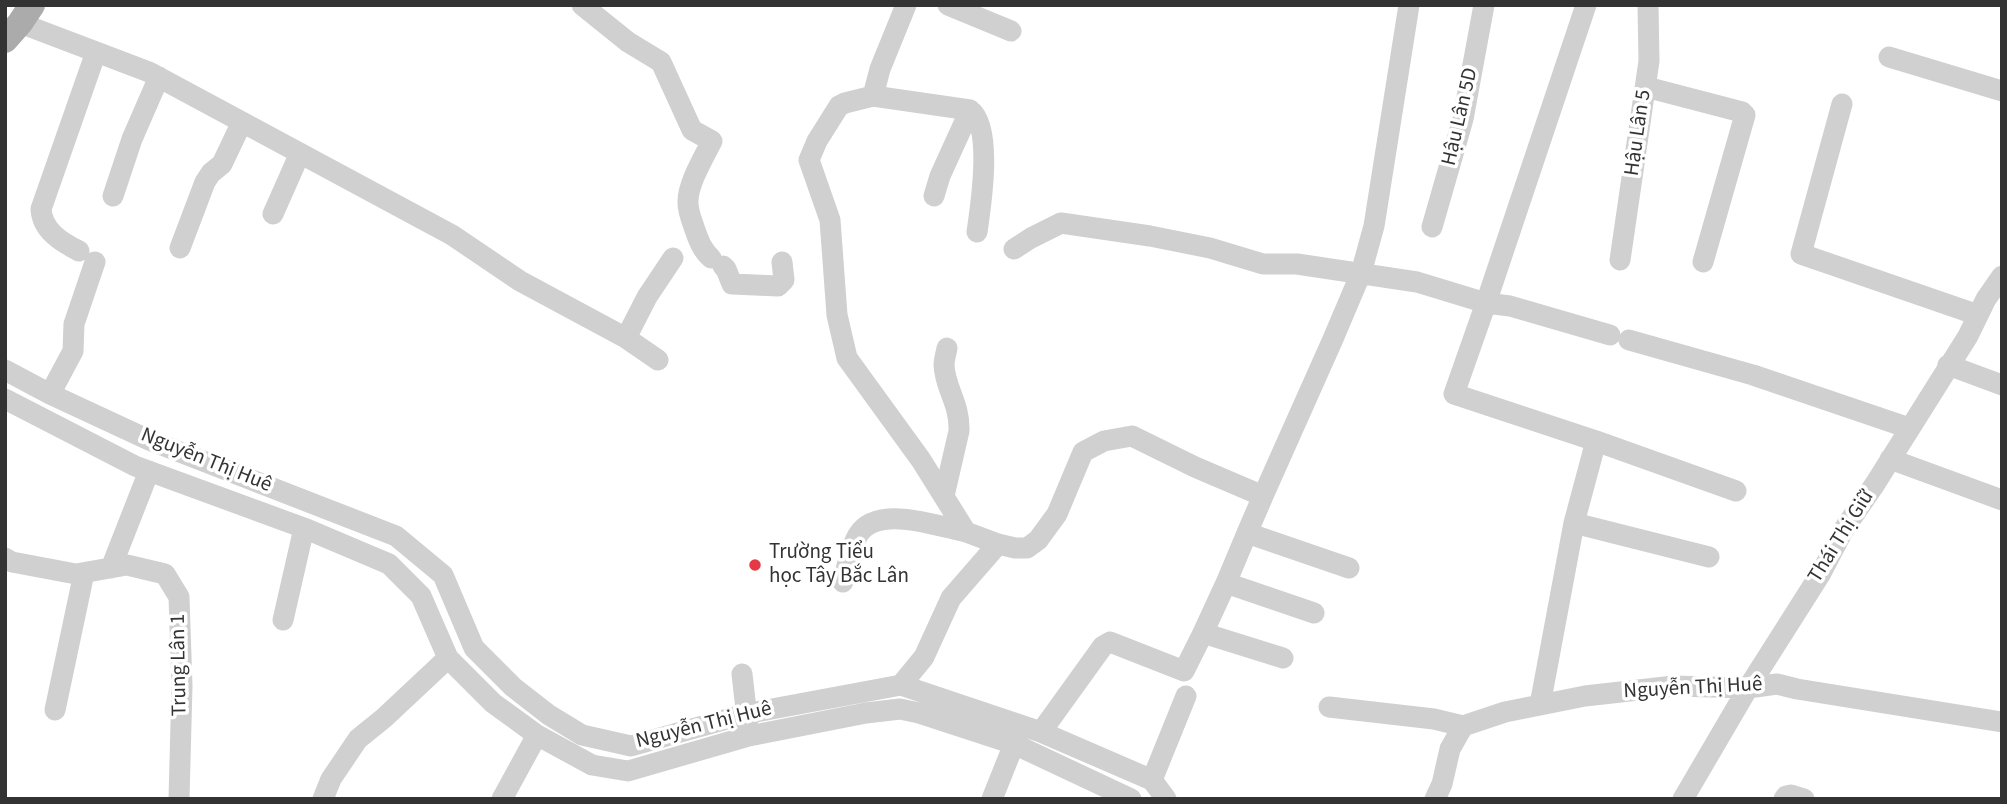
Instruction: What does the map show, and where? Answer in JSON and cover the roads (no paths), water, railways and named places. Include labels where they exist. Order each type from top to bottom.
[{"type":"street","points":[[582,5],[628,42],[661,62],[692,130],[712,141],[687,201],[703,250],[726,269],[732,284],[778,286],[784,280],[782,262]]},
{"type":"street","points":[[873,96],[880,69],[906,5]]},
{"type":"street","points":[[948,5],[983,12],[1012,31]]},
{"type":"street","points":[[1041,732],[1103,646],[1110,642],[1184,671],[1226,583],[1361,273],[1374,226],[1409,5]]},
{"type":"street","name":"Hậu Lân 5D","points":[[1432,227],[1463,119],[1484,5]]},
{"type":"street","points":[[1586,5],[1454,394],[1736,491]]},
{"type":"street","name":"Hậu Lân 5","points":[[1620,260],[1650,61],[1648,5]]},
{"type":"street","points":[[19,23],[159,77],[452,235],[520,281],[626,338],[658,360]]},
{"type":"street","points":[[50,394],[73,351],[74,324],[87,256],[56,237],[43,220],[41,209],[96,52]]},
{"type":"street","points":[[1889,57],[2002,91]]},
{"type":"street","points":[[113,196],[132,139],[159,77]]},
{"type":"street","points":[[1646,87],[1745,115],[1703,262]]},
{"type":"street","points":[[966,532],[921,460],[847,358],[837,315],[830,219],[809,160],[817,141],[839,107],[873,96],[970,110],[977,115],[984,161],[977,232]]},
{"type":"street","points":[[1842,104],[1801,254],[1989,306]]},
{"type":"street","points":[[934,196],[940,176],[970,110]]},
{"type":"street","points":[[180,248],[205,182],[222,164],[242,122]]},
{"type":"street","points":[[273,214],[300,153]]},
{"type":"street","points":[[1014,249],[1061,223],[1162,238],[1210,248],[1263,264],[1297,264],[1417,282],[1753,376],[1909,428]]},
{"type":"street","points":[[626,338],[647,297],[673,258]]},
{"type":"street","name":"Thái Thị Giữ","points":[[1683,799],[1748,688],[1821,573],[1844,529],[1948,365],[1989,306],[2002,276]]},
{"type":"street","points":[[944,496],[960,421],[956,401],[946,377],[944,364],[947,348]]},
{"type":"street","points":[[1948,365],[2002,385]]},
{"type":"street","name":"Nguyễn Thị Huê","points":[[5,370],[149,440],[396,536],[443,575],[474,648],[513,687],[582,735],[631,746],[745,714],[901,685],[1041,732],[1152,780]]},
{"type":"street","name":"Nguyễn Thị Huê","points":[[5,399],[135,466],[304,528],[389,564],[421,596],[448,658],[493,703],[537,735],[592,765],[628,771],[749,736],[900,709],[1014,744],[1131,799]]},
{"type":"street","points":[[843,582],[853,545],[860,532],[881,519],[897,518],[966,532],[1015,548],[1027,548],[1038,540],[1057,514],[1083,452],[1104,440],[1132,436],[1263,496]]},
{"type":"street","points":[[1540,705],[1574,523],[1596,441]]},
{"type":"street","points":[[1890,459],[2002,500]]},
{"type":"street","points":[[7,567],[76,574],[119,566],[149,471]]},
{"type":"street","points":[[1574,523],[1709,557]]},
{"type":"street","points":[[283,620],[304,528]]},
{"type":"street","points":[[1247,533],[1349,568]]},
{"type":"street","points":[[901,685],[924,657],[951,598],[998,544]]},
{"type":"street","name":"Trung Lân 1","points":[[119,566],[165,573],[179,597],[182,686],[178,799]]},
{"type":"street","points":[[55,710],[84,573]]},
{"type":"street","points":[[1226,583],[1314,613]]},
{"type":"street","points":[[1203,633],[1283,657]]},
{"type":"street","points":[[323,799],[331,779],[358,739],[448,658]]},
{"type":"street","points":[[742,674],[749,736]]},
{"type":"street","name":"Nguyễn Thị Huê","points":[[1463,726],[1505,712],[1585,696],[1674,686],[1748,688],[1777,684],[2002,722]]},
{"type":"street","points":[[1166,799],[1152,780],[1186,696]]},
{"type":"street","points":[[1329,707],[1434,719],[1463,726],[1450,749],[1436,799]]},
{"type":"street","points":[[502,799],[537,735]]},
{"type":"street","points":[[992,799],[1014,744]]},
{"type":"street","points":[[1784,799],[1791,795],[1804,799]]},
{"type":"place","name":"Trường Tiểu học Tây Bắc Lân","points":[[755,565]]}]
